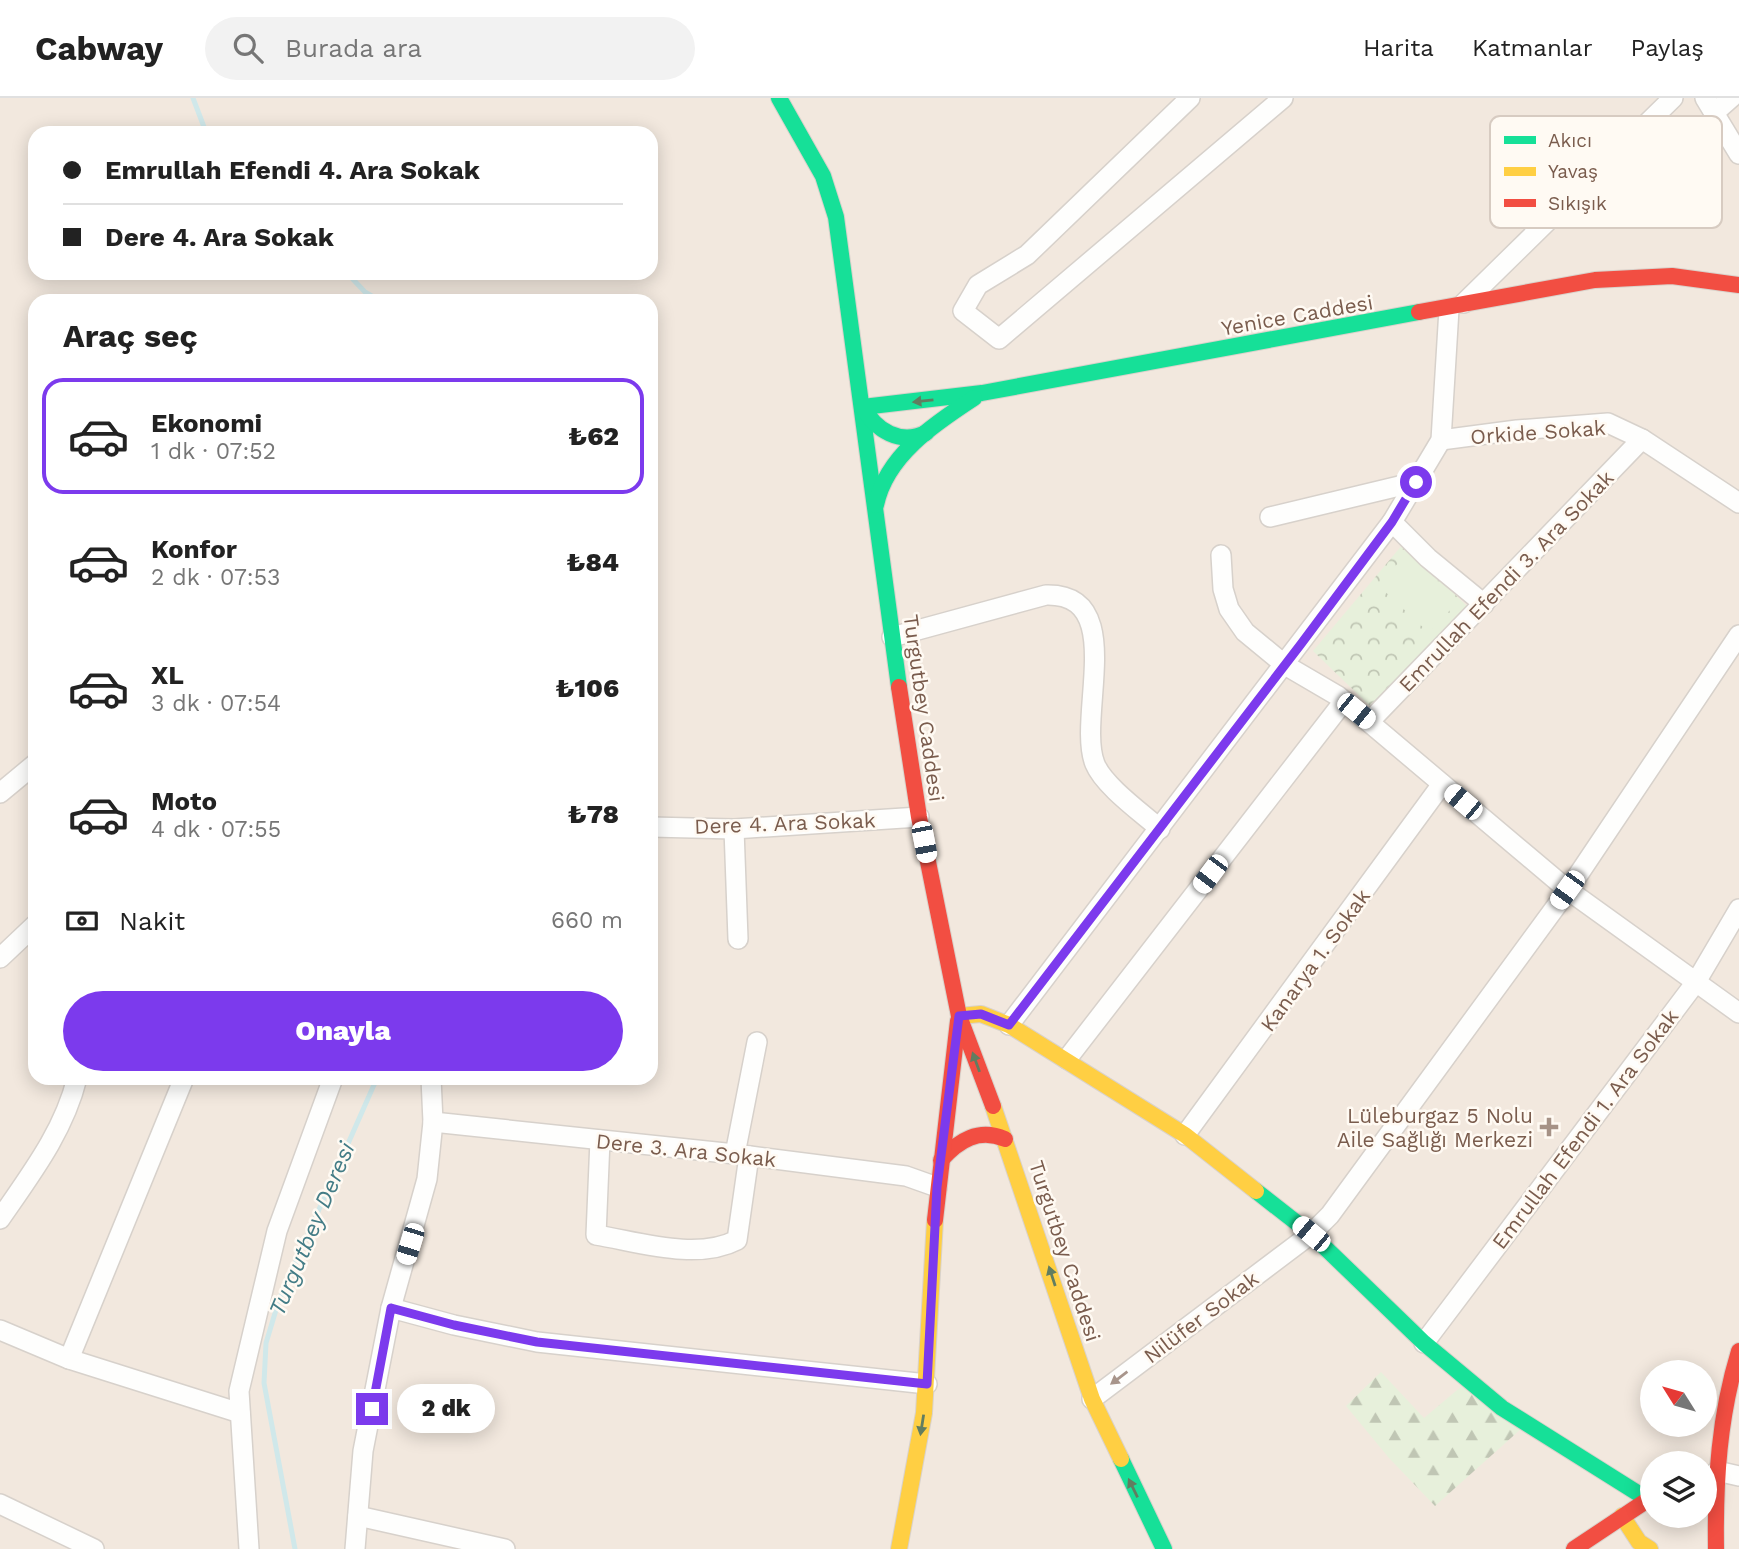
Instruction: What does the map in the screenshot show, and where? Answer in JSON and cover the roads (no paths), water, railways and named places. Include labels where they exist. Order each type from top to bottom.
[{"type":"main road","name":"Turgutbey Caddesi","points":[[779,98],[817,163],[831,194],[919,817],[959,1016],[1005,1139],[1092,1399],[1164,1549]]},
{"type":"main road","name":"Yenice Caddesi","points":[[863,407],[982,393],[1455,308],[1595,280],[1630,276],[1672,276],[1739,285]]},
{"type":"main road","points":[[876,505],[877,489],[887,474],[926,433],[982,393]]},
{"type":"main road","points":[[863,407],[872,424],[884,432],[911,438],[926,433]]},
{"type":"main road","points":[[899,1549],[916,1462],[927,1384],[937,1187],[959,1016],[981,1014],[1009,1025],[1067,1059],[1185,1135],[1311,1234],[1424,1343],[1502,1408],[1640,1492]]},
{"type":"main road","points":[[941,1160],[955,1145],[970,1136],[989,1133],[1005,1139]]},
{"type":"main road","points":[[1715,1451],[1724,1394],[1739,1351]]},
{"type":"main road","points":[[1574,1549],[1640,1504]]},
{"type":"main road","points":[[1622,1516],[1639,1542],[1650,1549]]},
{"type":"main road","points":[[1715,1528],[1716,1549]]},
{"type":"street","points":[[1190,98],[1027,255],[978,285],[963,311],[999,339],[1283,98]]},
{"type":"street","points":[[1654,116],[1673,98]]},
{"type":"street","points":[[1709,106],[1731,98]]},
{"type":"street","points":[[1722,127],[1739,154]]},
{"type":"street","points":[[1009,1025],[1392,522],[1441,440],[1455,308],[1538,228]]},
{"type":"street","name":"Orkide Sokak","points":[[1441,440],[1517,430],[1608,423],[1642,439],[1739,503]]},
{"type":"street","name":"Emrullah Efendi 3. Ara Sokak","points":[[1369,722],[1642,439]]},
{"type":"street","points":[[1270,517],[1416,482]]},
{"type":"street","points":[[1392,522],[1428,558],[1484,604]]},
{"type":"street","points":[[1222,555],[1223,589],[1229,609],[1245,632],[1285,665],[1343,701],[1567,890],[1739,1013]]},
{"type":"street","points":[[892,637],[1046,595],[1061,595],[1076,601],[1086,610],[1095,648],[1090,737],[1095,766],[1118,793],[1160,829]]},
{"type":"street","name":"Nilüfer Sokak","points":[[1092,1399],[1311,1234],[1359,1179],[1567,890],[1739,635]]},
{"type":"street","points":[[1067,1059],[1343,701]]},
{"type":"street","points":[[0,793],[28,770]]},
{"type":"street","name":"Kanarya 1. Sokak","points":[[1185,1135],[1442,784]]},
{"type":"street","name":"Dere 4. Ara Sokak","points":[[658,827],[734,829],[919,817]]},
{"type":"street","points":[[734,829],[738,939]]},
{"type":"street","name":"Emrullah Efendi 1. Ara Sokak","points":[[1424,1343],[1696,982],[1739,909]]},
{"type":"street","points":[[0,958],[28,932]]},
{"type":"street","points":[[600,1140],[596,1235],[680,1248],[720,1249],[737,1240],[741,1155],[757,1042]]},
{"type":"street","points":[[0,1219],[58,1129],[74,1085]]},
{"type":"street","points":[[69,1359],[181,1085]]},
{"type":"street","points":[[249,1549],[239,1391],[277,1231],[330,1085]]},
{"type":"street","points":[[355,1549],[363,1451],[391,1308],[427,1179],[433,1122],[431,1085]]},
{"type":"street","name":"Dere 3. Ara Sokak","points":[[433,1122],[741,1155],[906,1176],[937,1187]]},
{"type":"street","points":[[391,1308],[454,1325],[537,1342],[927,1384]]},
{"type":"street","points":[[0,1330],[69,1359],[240,1413]]},
{"type":"street","points":[[1717,1474],[1739,1476]]},
{"type":"street","points":[[0,1504],[94,1549]]},
{"type":"street","points":[[358,1516],[505,1549]]},
{"type":"waterway","name":"Turgutbey Deresi","points":[[193,98],[204,126]]},
{"type":"waterway","name":"Turgutbey Deresi","points":[[354,280],[368,294]]},
{"type":"waterway","name":"Turgutbey Deresi","points":[[295,1549],[264,1383],[266,1343],[279,1300],[374,1085]]},
{"type":"place","name":"Lüleburgaz 5 Nolu Aile Sağlığı Merkezi","points":[[1549,1127]]}]
